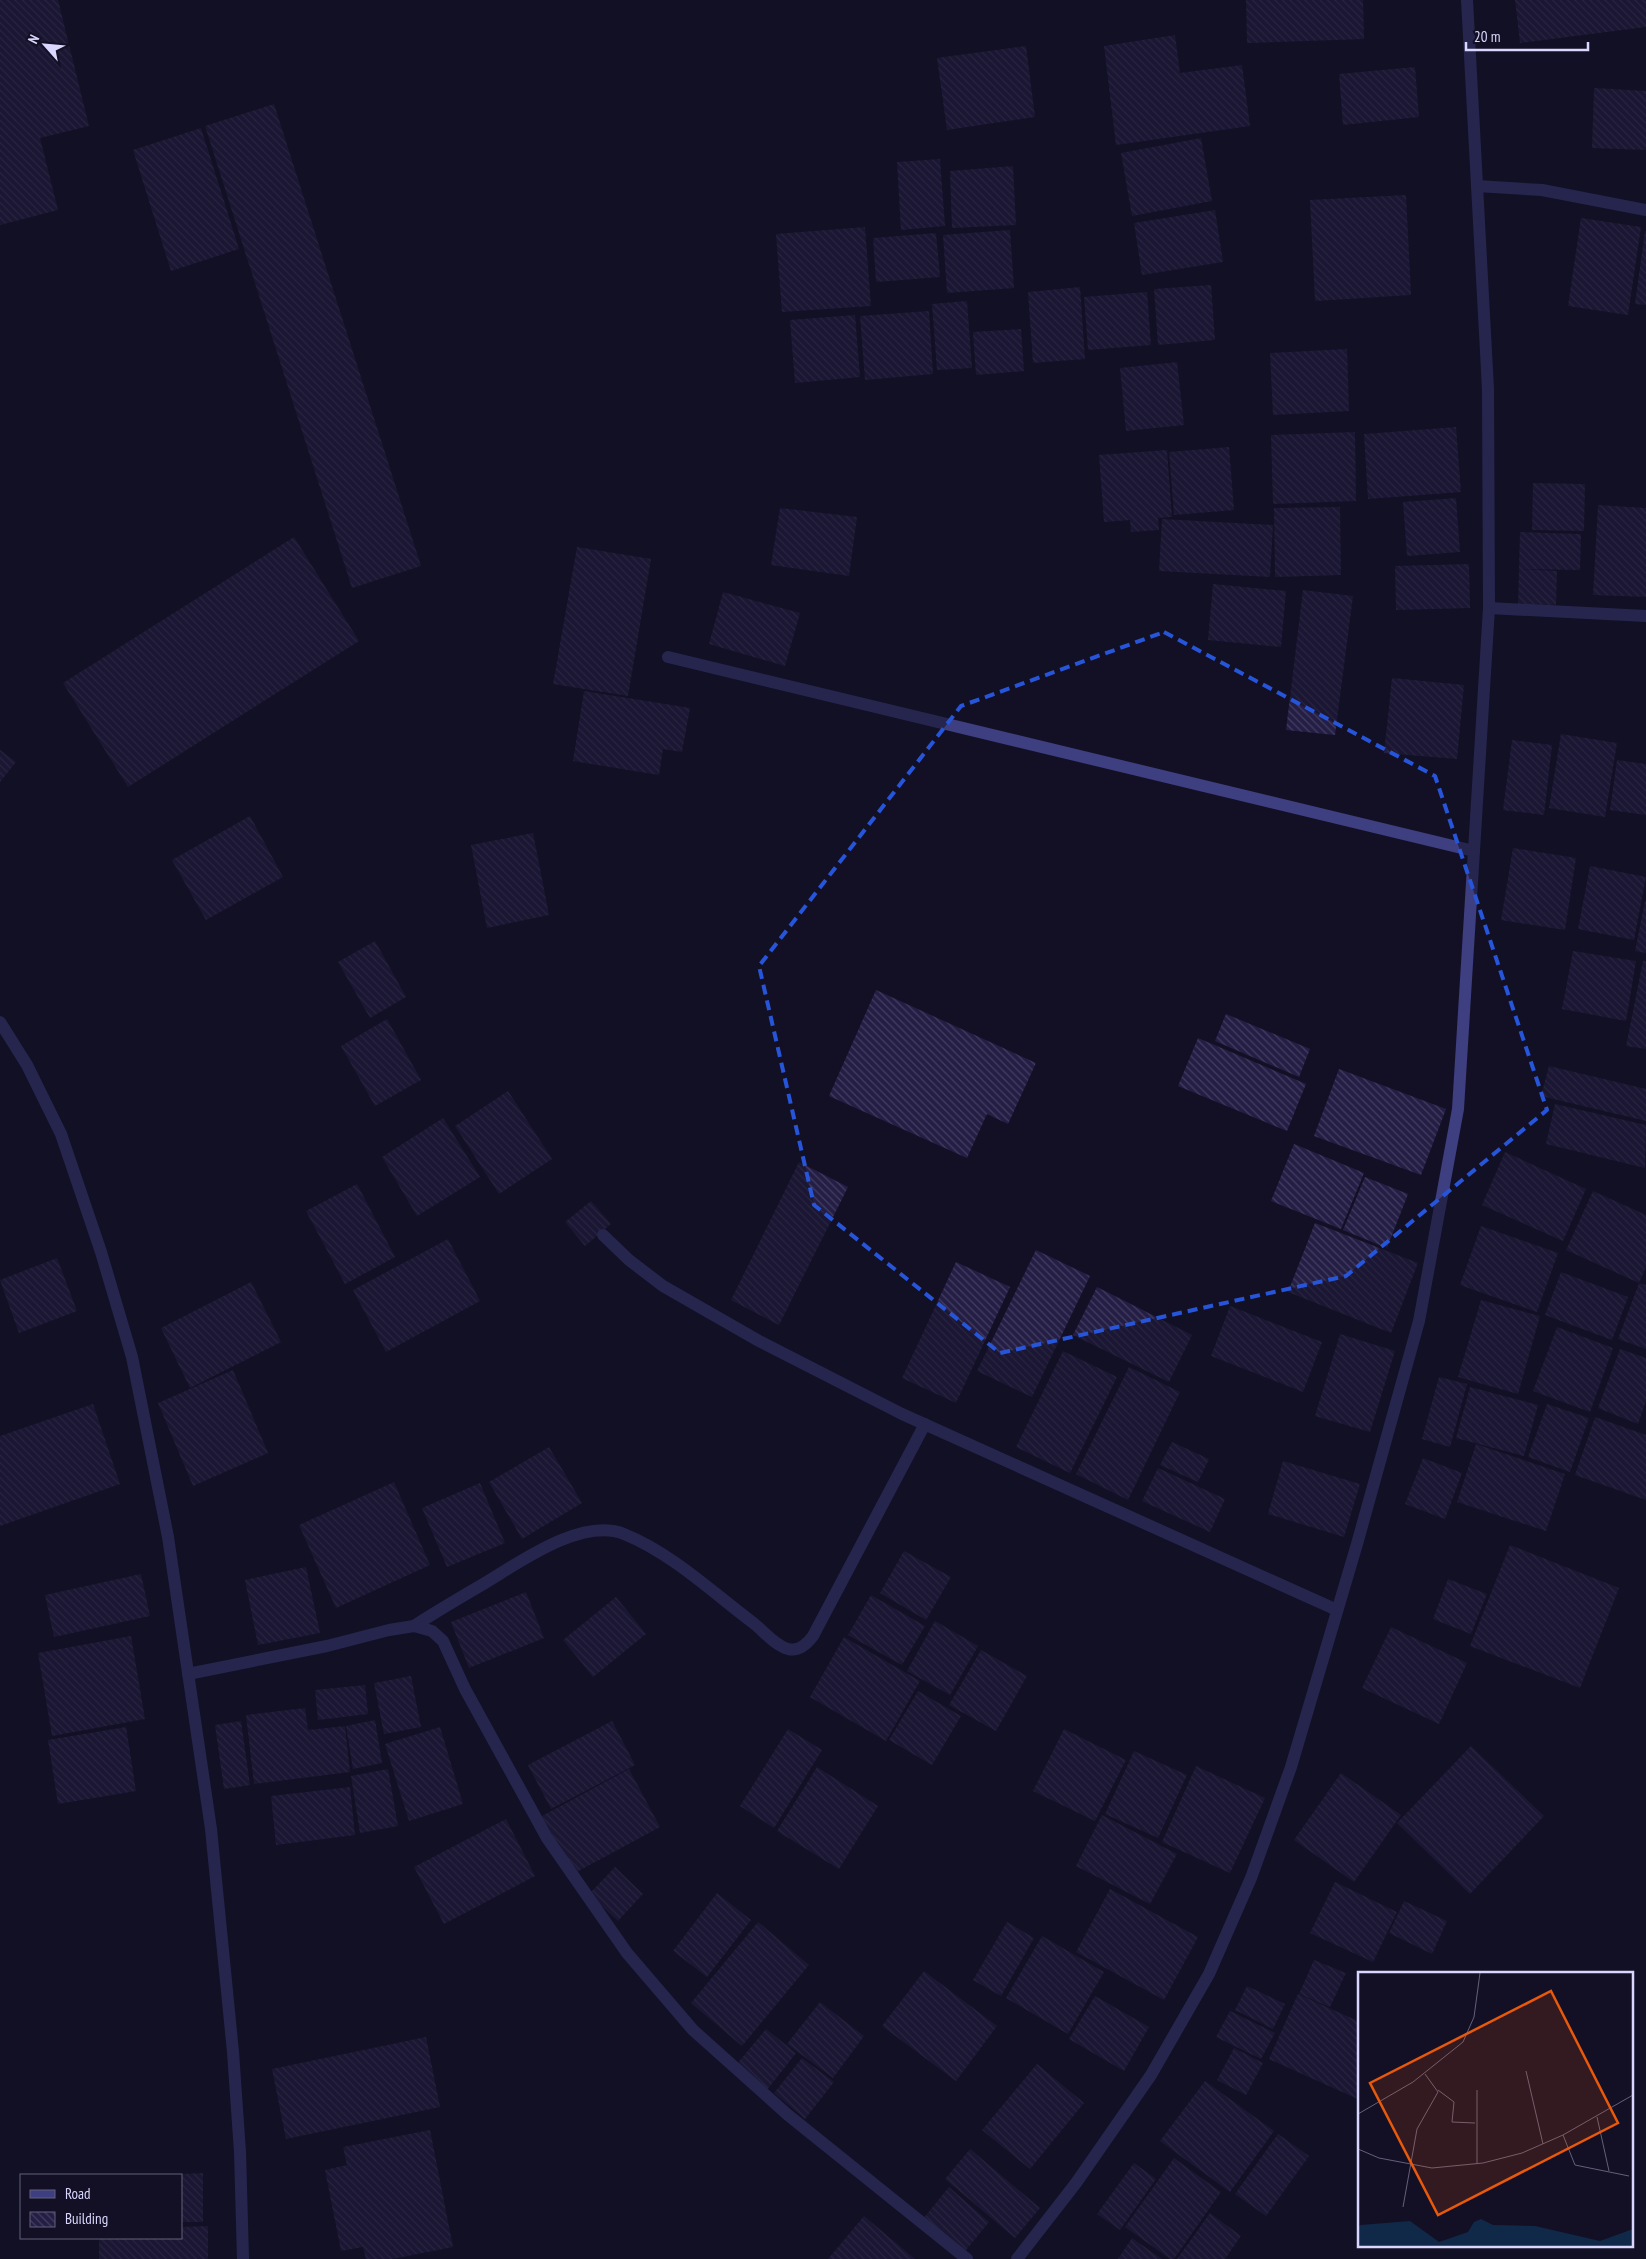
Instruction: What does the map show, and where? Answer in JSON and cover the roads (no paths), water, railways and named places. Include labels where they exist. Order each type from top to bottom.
[{"type":"street","points":[[1017,2259],[1076,2183],[1152,2075],[1209,1974],[1251,1878],[1291,1768],[1419,1320],[1458,1109],[1489,608],[1488,389],[1467,0]]},
{"type":"street","points":[[1477,186],[1542,190],[1646,210]]},
{"type":"street","points":[[1489,608],[1646,616]]},
{"type":"street","points":[[668,657],[1474,851]]},
{"type":"street","points":[[0,1022],[27,1065],[61,1134],[101,1252],[132,1356],[168,1537],[211,1829],[234,2052],[240,2152],[243,2259]]},
{"type":"street","points":[[603,1235],[629,1260],[663,1286],[759,1341],[925,1424],[1337,1610]]},
{"type":"street","points":[[188,1674],[414,1626],[544,1548],[585,1532],[611,1529],[625,1534],[662,1554],[757,1626],[777,1644],[787,1648],[799,1649],[807,1645],[813,1636],[925,1424]]},
{"type":"street","points":[[414,1626],[432,1630],[442,1641],[465,1689],[547,1838],[627,1953],[692,2030],[788,2115],[967,2259]]}]
